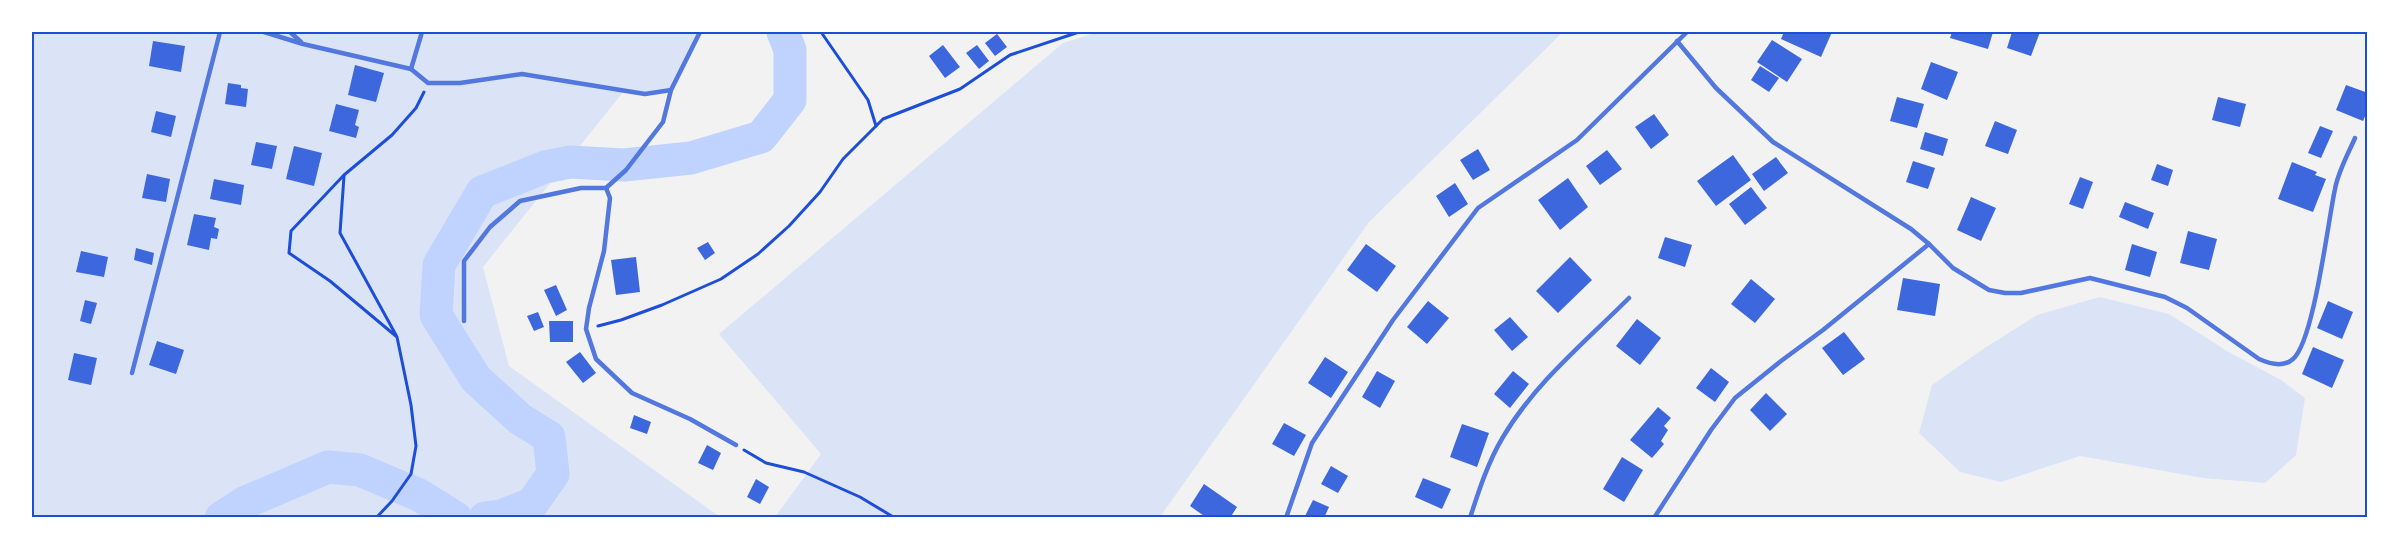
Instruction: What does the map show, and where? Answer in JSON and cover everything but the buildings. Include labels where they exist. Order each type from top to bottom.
[{"type":"lane","points":[[132,373],[220,32]]},
{"type":"lane","points":[[264,32],[303,44],[411,69],[428,82],[460,82],[522,74],[645,94],[671,90]]},
{"type":"lane","points":[[290,32],[303,44]]},
{"type":"lane","points":[[411,69],[422,32]]},
{"type":"lane","points":[[464,321],[464,261],[490,227],[520,201],[581,188],[606,188],[626,170],[635,155],[663,122],[671,90],[700,32]]},
{"type":"lane","points":[[1286,518],[1312,443],[1393,320],[1478,208],[1577,140],[1686,32]]},
{"type":"lane","points":[[1677,41],[1716,87],[1773,142],[1911,229],[1965,277],[1989,290],[2021,293],[2090,278],[2165,297],[2187,308],[2259,359],[2279,365],[2293,359],[2301,347],[2319,285],[2335,186],[2355,138]]},
{"type":"lane","points":[[606,188],[610,198],[604,251],[586,329],[596,359],[632,393],[690,419],[736,445]]},
{"type":"lane","points":[[1654,518],[1711,430],[1735,398],[1929,244]]},
{"type":"lane","points":[[1470,518],[1490,461],[1521,410],[1538,389],[1629,298]]},
{"type":"path","points":[[821,32],[868,100],[876,126]]},
{"type":"path","points":[[586,329],[621,320],[662,305],[721,279],[758,254],[789,226],[820,192],[843,159],[883,119],[960,89],[1010,55],[1079,32]]},
{"type":"path","points":[[397,337],[330,281],[289,253],[291,231],[344,175],[392,135],[416,108],[428,82]]},
{"type":"path","points":[[344,175],[340,233],[397,337],[411,405],[416,446],[411,474],[392,501],[376,518]]},
{"type":"path","points":[[736,445],[766,463],[804,472],[860,497],[895,518]]},
{"type":"shaded area","points":[[32,32],[700,32],[671,90],[645,94],[624,91],[483,267],[509,366],[720,517],[32,517]]},
{"type":"shaded area","points":[[1098,32],[1563,32],[1369,222],[1160,517],[775,517],[821,454],[719,334],[1063,43]]},
{"type":"shaded area","points":[[2100,297],[2169,314],[2227,351],[2281,380],[2305,398],[2296,455],[2265,483],[2203,478],[2080,456],[2001,482],[1960,472],[1919,433],[1932,385],[2037,315]]},
{"type":"waterway","points":[[485,518],[501,516],[532,504],[553,474],[549,437],[520,419],[476,379],[436,315],[439,265],[482,192],[545,167],[570,162],[624,165],[691,158],[761,137],[790,100],[790,50],[783,32]]},
{"type":"waterway","points":[[221,518],[246,502],[328,467],[360,470],[419,495],[456,518]]}]
